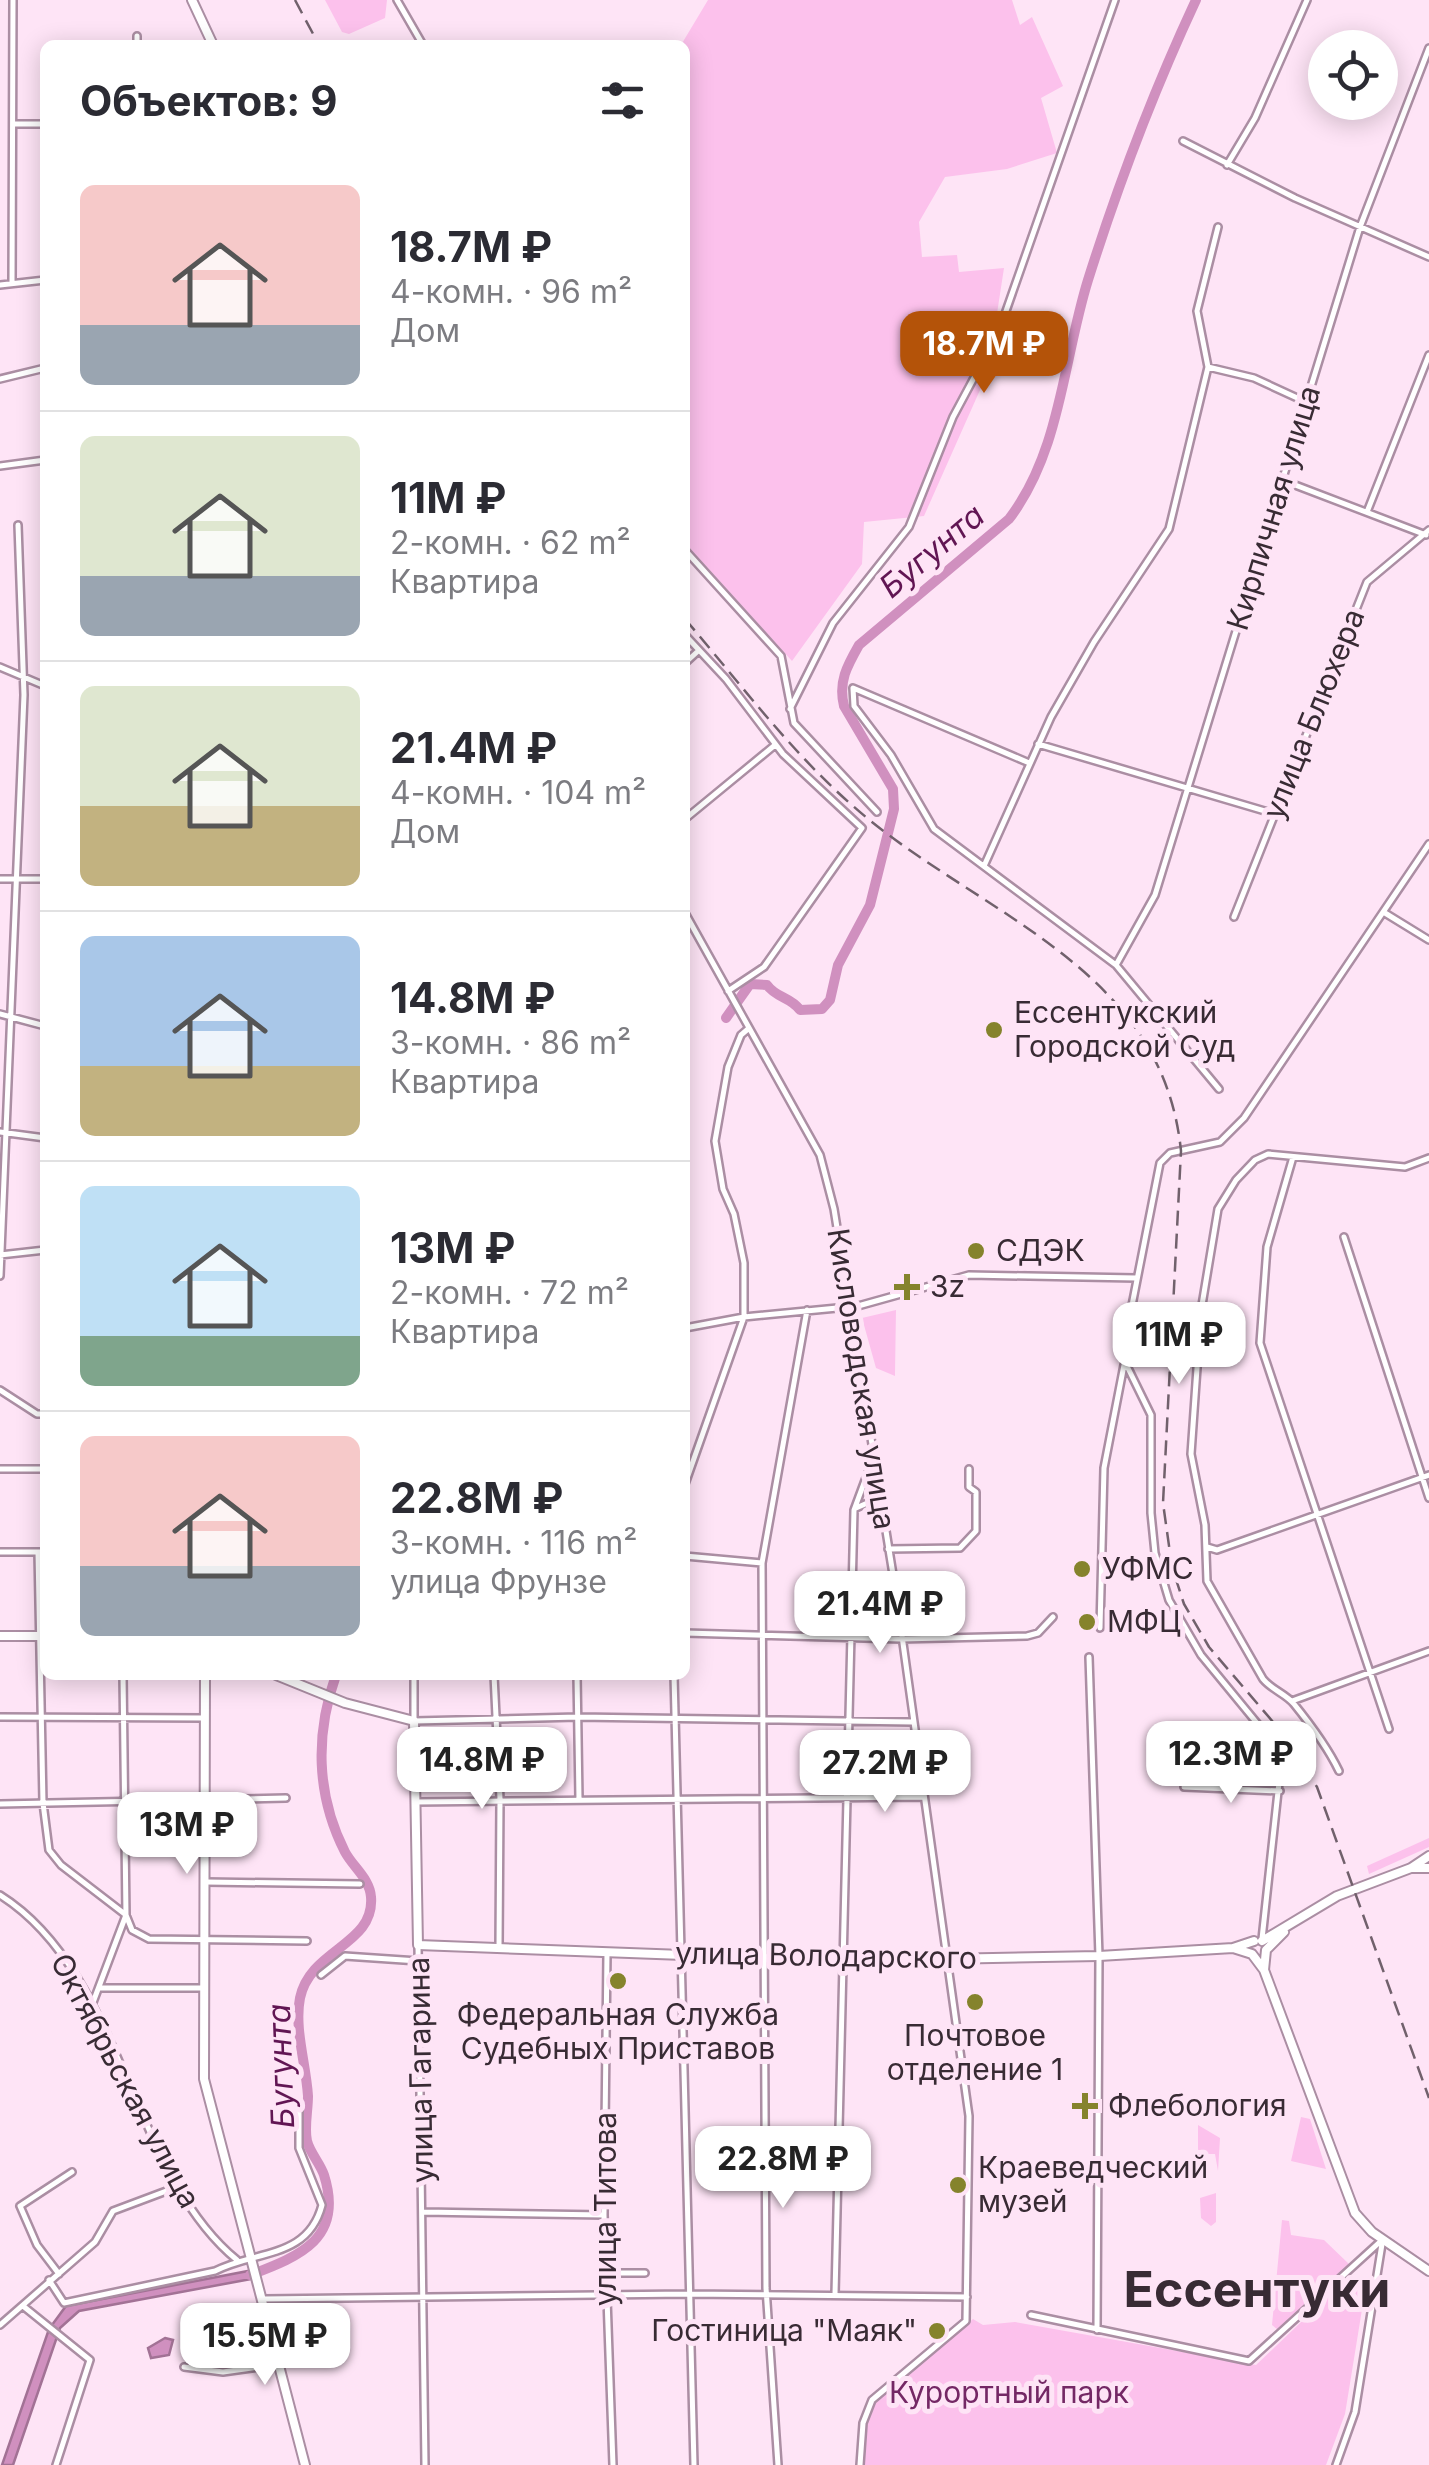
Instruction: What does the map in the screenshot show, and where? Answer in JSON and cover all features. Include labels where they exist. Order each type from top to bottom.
[{"type":"main road","points":[[192,0],[212,40]]},
{"type":"main road","points":[[0,1636],[40,1636]]},
{"type":"main road","name":"Октябрьская улица","points":[[205,1680],[204,2079],[305,2465]]},
{"type":"main road","points":[[287,1680],[345,1703],[414,1721]]},
{"type":"main road","name":"улица Гагарина","points":[[414,1721],[418,1945]]},
{"type":"main road","points":[[1252,1954],[1261,1944],[1337,1896],[1411,1868],[1429,1856]]},
{"type":"main road","points":[[1411,1868],[1429,1868]]},
{"type":"main road","points":[[1233,1948],[1261,1944]]},
{"type":"main road","points":[[1233,1948],[1259,1956],[1261,1944]]},
{"type":"main road","points":[[1261,1944],[1264,1970],[1350,2204],[1360,2221],[1429,2271]]},
{"type":"main road","name":"улица Володарского","points":[[418,1945],[840,1960],[1099,1956],[1233,1948]]},
{"type":"main road","points":[[1252,1954],[1264,1970]]},
{"type":"street","points":[[12,284],[14,0]]},
{"type":"street","points":[[397,0],[420,40]]},
{"type":"street","points":[[790,709],[833,622],[909,526],[953,418],[999,331],[1115,0]]},
{"type":"street","points":[[1227,165],[1250,129],[1307,0]]},
{"type":"street","name":"Кирпичная улица","points":[[1116,965],[1154,896],[1360,227],[1429,48]]},
{"type":"street","points":[[13,124],[40,124]]},
{"type":"street","points":[[1184,141],[1227,165],[1429,256]]},
{"type":"street","points":[[984,866],[1037,743],[1094,642],[1170,530],[1208,367],[1198,312],[1218,228]]},
{"type":"street","points":[[0,285],[40,281]]},
{"type":"street","points":[[1367,512],[1429,355]]},
{"type":"street","points":[[1208,367],[1254,378],[1306,402]]},
{"type":"street","points":[[0,379],[40,369]]},
{"type":"street","points":[[0,466],[40,461]]},
{"type":"street","points":[[1282,480],[1428,534]]},
{"type":"street","points":[[0,1276],[22,675],[18,525]]},
{"type":"street","name":"улица Блюхера","points":[[1234,917],[1367,582],[1428,534]]},
{"type":"street","points":[[690,555],[782,656],[790,709],[807,740],[877,812]]},
{"type":"street","points":[[690,642],[726,679],[776,745],[862,828],[764,967],[728,992]]},
{"type":"street","points":[[690,659],[698,652]]},
{"type":"street","points":[[0,667],[40,684]]},
{"type":"street","points":[[1027,762],[854,688],[854,706],[891,756],[934,829],[1116,965],[1219,1089]]},
{"type":"street","points":[[1037,743],[1188,792],[1274,814]]},
{"type":"street","points":[[690,815],[776,745]]},
{"type":"street","points":[[1100,1628],[1104,1468],[1160,1164],[1170,1152],[1211,1146],[1236,1128],[1429,844]]},
{"type":"street","points":[[0,879],[40,879]]},
{"type":"street","points":[[1384,912],[1429,940]]},
{"type":"street","name":"Кисловодская улица","points":[[690,922],[820,1155],[851,1308],[969,2116],[966,2296]]},
{"type":"street","points":[[0,1014],[40,1025]]},
{"type":"street","points":[[690,1470],[744,1317],[744,1264],[734,1214],[723,1189],[716,1142],[728,1067],[741,1035],[749,1029]]},
{"type":"street","points":[[4,1132],[40,1137]]},
{"type":"street","points":[[1339,1771],[1322,1738],[1303,1721],[1292,1701],[1275,1693],[1263,1678],[1207,1581],[1206,1547],[1191,1454],[1201,1311],[1218,1209],[1254,1160],[1268,1154],[1405,1166],[1429,1158]]},
{"type":"street","points":[[1293,1157],[1268,1246],[1260,1342],[1314,1514],[1389,1729]]},
{"type":"street","points":[[1344,1237],[1425,1476],[1429,1498]]},
{"type":"street","points":[[1,1255],[40,1251]]},
{"type":"street","points":[[690,1327],[744,1317],[851,1308],[969,1275],[1136,1278]]},
{"type":"street","points":[[778,2465],[767,2295],[762,1563],[807,1310]]},
{"type":"street","points":[[1125,1362],[1152,1415],[1151,1512],[1155,1553],[1169,1600],[1201,1656],[1271,1742],[1281,1764],[1261,1944]]},
{"type":"street","points":[[0,1390],[40,1414]]},
{"type":"street","points":[[835,2294],[840,1960],[854,1510],[874,1453]]},
{"type":"street","points":[[0,1468],[40,1469]]},
{"type":"street","points":[[888,1549],[960,1548],[976,1531],[976,1492],[969,1487],[969,1469]]},
{"type":"street","points":[[1207,1558],[1217,1550],[1425,1476]]},
{"type":"street","points":[[854,1510],[864,1501],[882,1510]]},
{"type":"street","points":[[1206,1547],[1217,1550]]},
{"type":"street","points":[[0,1552],[40,1552]]},
{"type":"street","points":[[690,1556],[762,1563]]},
{"type":"street","points":[[690,1634],[901,1639],[1027,1636],[1038,1633],[1053,1617]]},
{"type":"street","points":[[1292,1701],[1429,1652]]},
{"type":"street","points":[[1089,1657],[1099,1956],[1097,2330]]},
{"type":"street","points":[[42,1680],[43,1803],[49,1850],[61,1865],[126,1915]]},
{"type":"street","points":[[122,1680],[126,1915],[132,1930],[149,1939],[306,1942]]},
{"type":"street","name":"улица Гагарина","points":[[414,1680],[414,1721]]},
{"type":"street","points":[[494,1680],[500,1799],[498,1948]]},
{"type":"street","points":[[577,1680],[579,1799]]},
{"type":"street","points":[[674,1680],[678,1956],[694,2465]]},
{"type":"street","points":[[414,1721],[578,1717],[913,1722]]},
{"type":"street","points":[[0,1718],[204,1718]]},
{"type":"street","points":[[1184,1788],[1280,1791]]},
{"type":"street","points":[[0,1804],[123,1798],[286,1798]]},
{"type":"street","points":[[416,1802],[924,1798]]},
{"type":"street","points":[[206,1882],[360,1884]]},
{"type":"street","name":"Октябрьская улица","points":[[0,1894],[26,1911],[55,1946],[92,2005],[178,2187],[213,2240],[237,2260]]},
{"type":"street","points":[[92,2005],[126,1915]]},
{"type":"street","name":"улица Гагарина","points":[[418,1945],[425,2465]]},
{"type":"street","name":"улица Титова","points":[[607,1953],[604,2216],[613,2465]]},
{"type":"street","points":[[320,1975],[345,1956],[418,1961]]},
{"type":"street","points":[[100,1988],[204,1988]]},
{"type":"street","points":[[49,2280],[64,2303],[215,2270],[291,2246],[318,2221],[322,2206],[312,2172],[299,2148],[299,2111]]},
{"type":"street","points":[[59,2274],[37,2245],[20,2206],[72,2172]]},
{"type":"street","points":[[0,2325],[94,2242],[113,2211],[178,2187]]},
{"type":"street","points":[[424,2212],[604,2216]]},
{"type":"street","points":[[1031,2315],[1249,2360],[1383,2240]]},
{"type":"street","points":[[1336,2465],[1355,2412],[1383,2240]]},
{"type":"street","points":[[606,2272],[645,2273]]},
{"type":"street","points":[[264,2299],[688,2294],[966,2296],[966,2321],[872,2400],[864,2423],[860,2465]]},
{"type":"street","points":[[23,2306],[90,2360],[56,2465]]},
{"type":"street","points":[[184,2367],[223,2372],[280,2364]]},
{"type":"green space","points":[[325,0],[387,0],[385,18],[349,34],[342,32]]},
{"type":"green space","points":[[708,0],[1012,0],[1020,25],[1032,17],[1063,86],[1041,98],[1057,153],[1007,169],[945,177],[919,222],[922,257],[957,255],[959,272],[1004,268],[988,372],[924,516],[864,522],[862,564],[792,661],[690,549],[690,40],[684,40]]},
{"type":"green space","points":[[896,1310],[895,1376],[876,1368],[862,1318]]},
{"type":"green space","points":[[1429,1838],[1429,1847],[1369,1874],[1367,1866]]},
{"type":"green space","points":[[1301,2117],[1310,2119],[1326,2169],[1291,2161]]},
{"type":"green space","points":[[1198,2125],[1220,2138],[1218,2171],[1215,2154],[1205,2154],[1198,2162]]},
{"type":"green space","points":[[1216,2193],[1216,2222],[1211,2226],[1201,2218],[1200,2198]]},
{"type":"green space","points":[[1282,2220],[1289,2221],[1291,2235],[1324,2240],[1349,2264],[1278,2330],[1272,2325]]},
{"type":"green space","name":"Курортный парк","points":[[1343,2282],[1365,2291],[1345,2414],[1326,2465],[864,2465],[866,2425],[875,2403],[973,2319],[983,2325],[1015,2322],[1256,2365]]},
{"type":"shaded area","points":[[248,2271],[251,2279],[79,2311],[60,2328],[13,2465],[2,2465],[49,2329],[66,2306]]},
{"type":"shaded area","points":[[165,2338],[173,2340],[169,2355],[151,2358],[148,2348]]},
{"type":"waterway","name":"Бугунта","points":[[726,1018],[750,984],[767,985],[800,1010],[822,1009],[830,1000],[838,965],[870,905],[894,809],[893,789],[844,706],[845,674],[859,645],[1009,519],[1026,492],[1050,435],[1088,280],[1112,209],[1151,103],[1196,0]]},
{"type":"waterway","name":"Бугунта","points":[[250,2275],[301,2252],[314,2242],[328,2215],[324,2175],[306,2136],[308,2096],[299,2034],[300,1998],[316,1968],[363,1926],[370,1913],[371,1897],[368,1884],[335,1830],[324,1787],[324,1720],[334,1680]]},
{"type":"railway","points":[[295,0],[316,40]]},
{"type":"railway","points":[[690,625],[786,739],[853,806],[1056,949],[1101,988],[1139,1033],[1166,1087],[1181,1151],[1163,1503],[1172,1567],[1184,1604],[1209,1647],[1285,1736],[1317,1787],[1429,2098]]},
{"type":"place","name":"Ессентукский Городской Суд","points":[[994,1030]]},
{"type":"place","name":"СДЭК","points":[[976,1251]]},
{"type":"place","name":"3z","points":[[907,1287]]},
{"type":"place","name":"УФМС","points":[[1082,1569]]},
{"type":"place","name":"МФЦ","points":[[1087,1622]]},
{"type":"place","name":"Федеральная Служба Судебных Приставов","points":[[618,1981]]},
{"type":"place","name":"Почтовое отделение 1","points":[[975,2002]]},
{"type":"place","name":"Флебология","points":[[1085,2106]]},
{"type":"place","name":"Краеведческий музей","points":[[958,2185]]},
{"type":"place","name":"Гостиница \"Маяк\"","points":[[937,2331]]},
{"type":"district","name":"Ессентуки","points":[[1257,2289]]}]
